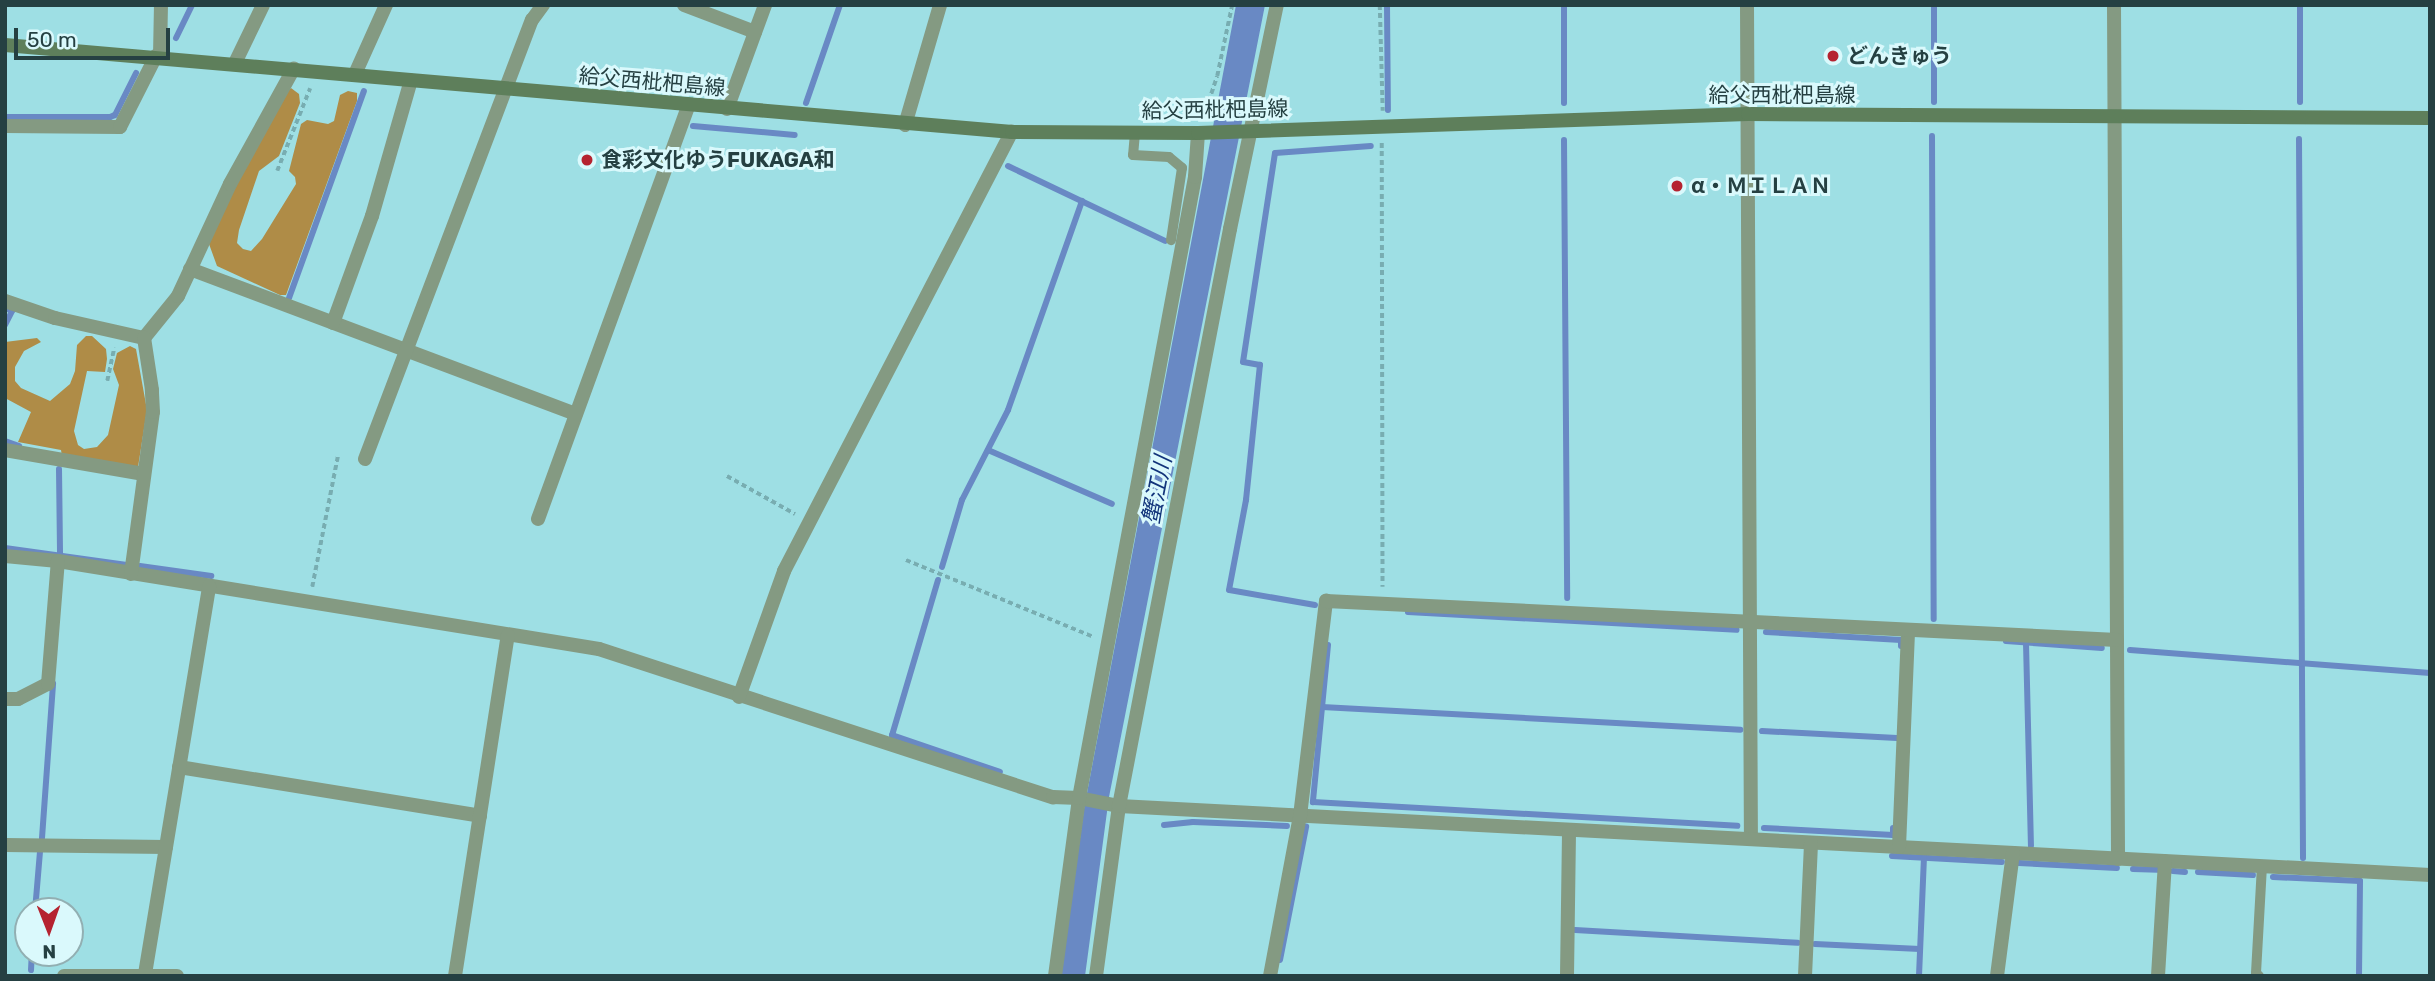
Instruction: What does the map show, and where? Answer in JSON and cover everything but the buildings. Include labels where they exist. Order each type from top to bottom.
[{"type":"main road","name":"給父西枇杷島線","points":[[5,45],[317,70],[727,110],[1013,132],[1198,133],[1748,114],[2116,119],[2430,118]]},
{"type":"street","points":[[5,126],[120,127],[158,56],[161,5]]},
{"type":"street","points":[[235,63],[263,5]]},
{"type":"street","points":[[355,74],[386,5]]},
{"type":"street","points":[[365,459],[532,20],[543,5]]},
{"type":"street","points":[[684,5],[755,32]]},
{"type":"street","points":[[727,110],[765,5]]},
{"type":"street","points":[[905,125],[940,5]]},
{"type":"street","points":[[1096,976],[1119,806],[1230,229],[1253,131],[1277,5]]},
{"type":"street","points":[[1746,5],[1751,839]]},
{"type":"street","points":[[2114,5],[2118,859]]},
{"type":"street","points":[[131,574],[153,412],[144,338],[177,296],[230,184],[294,68]]},
{"type":"street","points":[[333,323],[372,216],[411,80]]},
{"type":"street","points":[[538,519],[688,106]]},
{"type":"street","points":[[739,697],[784,571],[1013,132]]},
{"type":"street","points":[[1055,976],[1079,798],[1195,177],[1198,133]]},
{"type":"street","points":[[190,269],[576,414]]},
{"type":"street","points":[[5,301],[55,318],[144,338]]},
{"type":"street","points":[[5,450],[145,474]]},
{"type":"street","points":[[5,556],[58,561],[599,649],[739,697],[1053,797],[1079,798],[1119,806],[2430,875]]},
{"type":"street","points":[[5,699],[18,699],[48,684],[58,561]]},
{"type":"street","points":[[145,974],[209,586]]},
{"type":"street","points":[[1270,976],[1300,816],[1326,601],[2117,640]]},
{"type":"street","points":[[1899,847],[1909,630]]},
{"type":"street","points":[[455,976],[508,635]]},
{"type":"street","points":[[179,767],[480,816]]},
{"type":"street","points":[[1567,976],[1569,830]]},
{"type":"street","points":[[1805,976],[1811,843]]},
{"type":"street","points":[[5,845],[166,847]]},
{"type":"street","points":[[1997,976],[2013,853]]},
{"type":"street","points":[[2158,976],[2165,861]]},
{"type":"street","points":[[64,976],[177,976]]},
{"type":"lane","points":[[1135,133],[1133,155],[1169,157],[1182,168],[1171,240]]},
{"type":"lane","points":[[2259,976],[2256,973],[2262,866]]},
{"type":"path","points":[[1198,133],[1217,76],[1232,5]]},
{"type":"path","points":[[1381,5],[1383,603]]},
{"type":"path","points":[[278,171],[317,70]]},
{"type":"path","points":[[107,381],[117,332]]},
{"type":"path","points":[[309,602],[338,455]]},
{"type":"path","points":[[727,476],[810,522]]},
{"type":"path","points":[[906,560],[1108,643]]},
{"type":"shaded area","points":[[291,88],[299,94],[300,103],[279,156],[259,171],[239,230],[237,243],[243,249],[251,251],[262,239],[296,184],[295,177],[289,171],[301,124],[307,120],[328,124],[334,121],[340,95],[348,91],[357,93],[357,101],[286,295],[280,295],[217,266],[209,244],[234,188],[283,97]]},
{"type":"shaded area","points":[[86,336],[92,336],[106,349],[107,359],[105,372],[87,371],[74,431],[78,445],[84,449],[97,447],[108,435],[119,385],[113,369],[117,353],[130,346],[136,349],[147,410],[138,467],[62,456],[61,450],[18,442],[31,412],[5,398],[5,342],[37,338],[41,342],[24,351],[15,367],[15,381],[21,388],[50,401],[70,384],[75,371],[77,345]]},
{"type":"water","name":"蟹江川","points":[[1236,5],[1265,5],[1109,797],[1085,976],[1061,976],[1084,809]]},
{"type":"waterway","points":[[176,38],[192,5]]},
{"type":"waterway","points":[[806,103],[840,5]]},
{"type":"waterway","points":[[1387,5],[1388,110]]},
{"type":"waterway","points":[[1564,5],[1564,103]]},
{"type":"waterway","points":[[1934,5],[1934,102]]},
{"type":"waterway","points":[[2300,5],[2300,102]]},
{"type":"waterway","points":[[5,117],[110,117],[115,115],[136,73]]},
{"type":"waterway","points":[[289,298],[364,91]]},
{"type":"waterway","points":[[693,126],[795,135]]},
{"type":"waterway","points":[[1932,136],[1934,619]]},
{"type":"waterway","points":[[2299,139],[2303,858]]},
{"type":"waterway","points":[[1564,140],[1567,598]]},
{"type":"waterway","points":[[1315,605],[1229,590],[1246,500],[1260,365],[1243,362],[1275,153],[1371,146]]},
{"type":"waterway","points":[[1008,166],[1165,241]]},
{"type":"waterway","points":[[942,567],[962,500],[1008,410],[1082,201]]},
{"type":"waterway","points":[[5,325],[12,311],[6,308]]},
{"type":"waterway","points":[[5,441],[19,446]]},
{"type":"waterway","points":[[988,450],[1112,504]]},
{"type":"waterway","points":[[59,469],[60,554]]},
{"type":"waterway","points":[[5,548],[127,565]]},
{"type":"waterway","points":[[140,566],[211,576]]},
{"type":"waterway","points":[[938,580],[892,735],[1000,772]]},
{"type":"waterway","points":[[1408,612],[1737,630]]},
{"type":"waterway","points":[[1766,632],[1901,640],[1901,646]]},
{"type":"waterway","points":[[2006,641],[2102,648]]},
{"type":"waterway","points":[[2026,643],[2031,846]]},
{"type":"waterway","points":[[1328,645],[1313,802],[1737,826]]},
{"type":"waterway","points":[[2130,650],[2430,673]]},
{"type":"waterway","points":[[42,838],[53,683]]},
{"type":"waterway","points":[[1322,707],[1740,730]]},
{"type":"waterway","points":[[1762,731],[1897,738]]},
{"type":"waterway","points":[[1164,825],[1193,822],[1287,826]]},
{"type":"waterway","points":[[1280,960],[1306,827]]},
{"type":"waterway","points":[[1764,828],[1893,835],[1893,828]]},
{"type":"waterway","points":[[36,897],[40,852]]},
{"type":"waterway","points":[[1892,856],[2002,862]]},
{"type":"waterway","points":[[1919,976],[1924,858]]},
{"type":"waterway","points":[[2019,863],[2117,868]]},
{"type":"waterway","points":[[2133,869],[2158,870]]},
{"type":"waterway","points":[[2173,871],[2185,872]]},
{"type":"waterway","points":[[2198,872],[2253,875]]},
{"type":"waterway","points":[[2273,877],[2360,881],[2359,976]]},
{"type":"waterway","points":[[1575,930],[1798,943]]},
{"type":"waterway","points":[[1815,944],[1920,949]]},
{"type":"place","name":"どんきゅう","points":[[1833,56]]},
{"type":"place","name":"食彩文化ゆうFUKAGA和","points":[[587,160]]},
{"type":"place","name":"α・ＭＩＬＡＮ","points":[[1677,186]]}]
